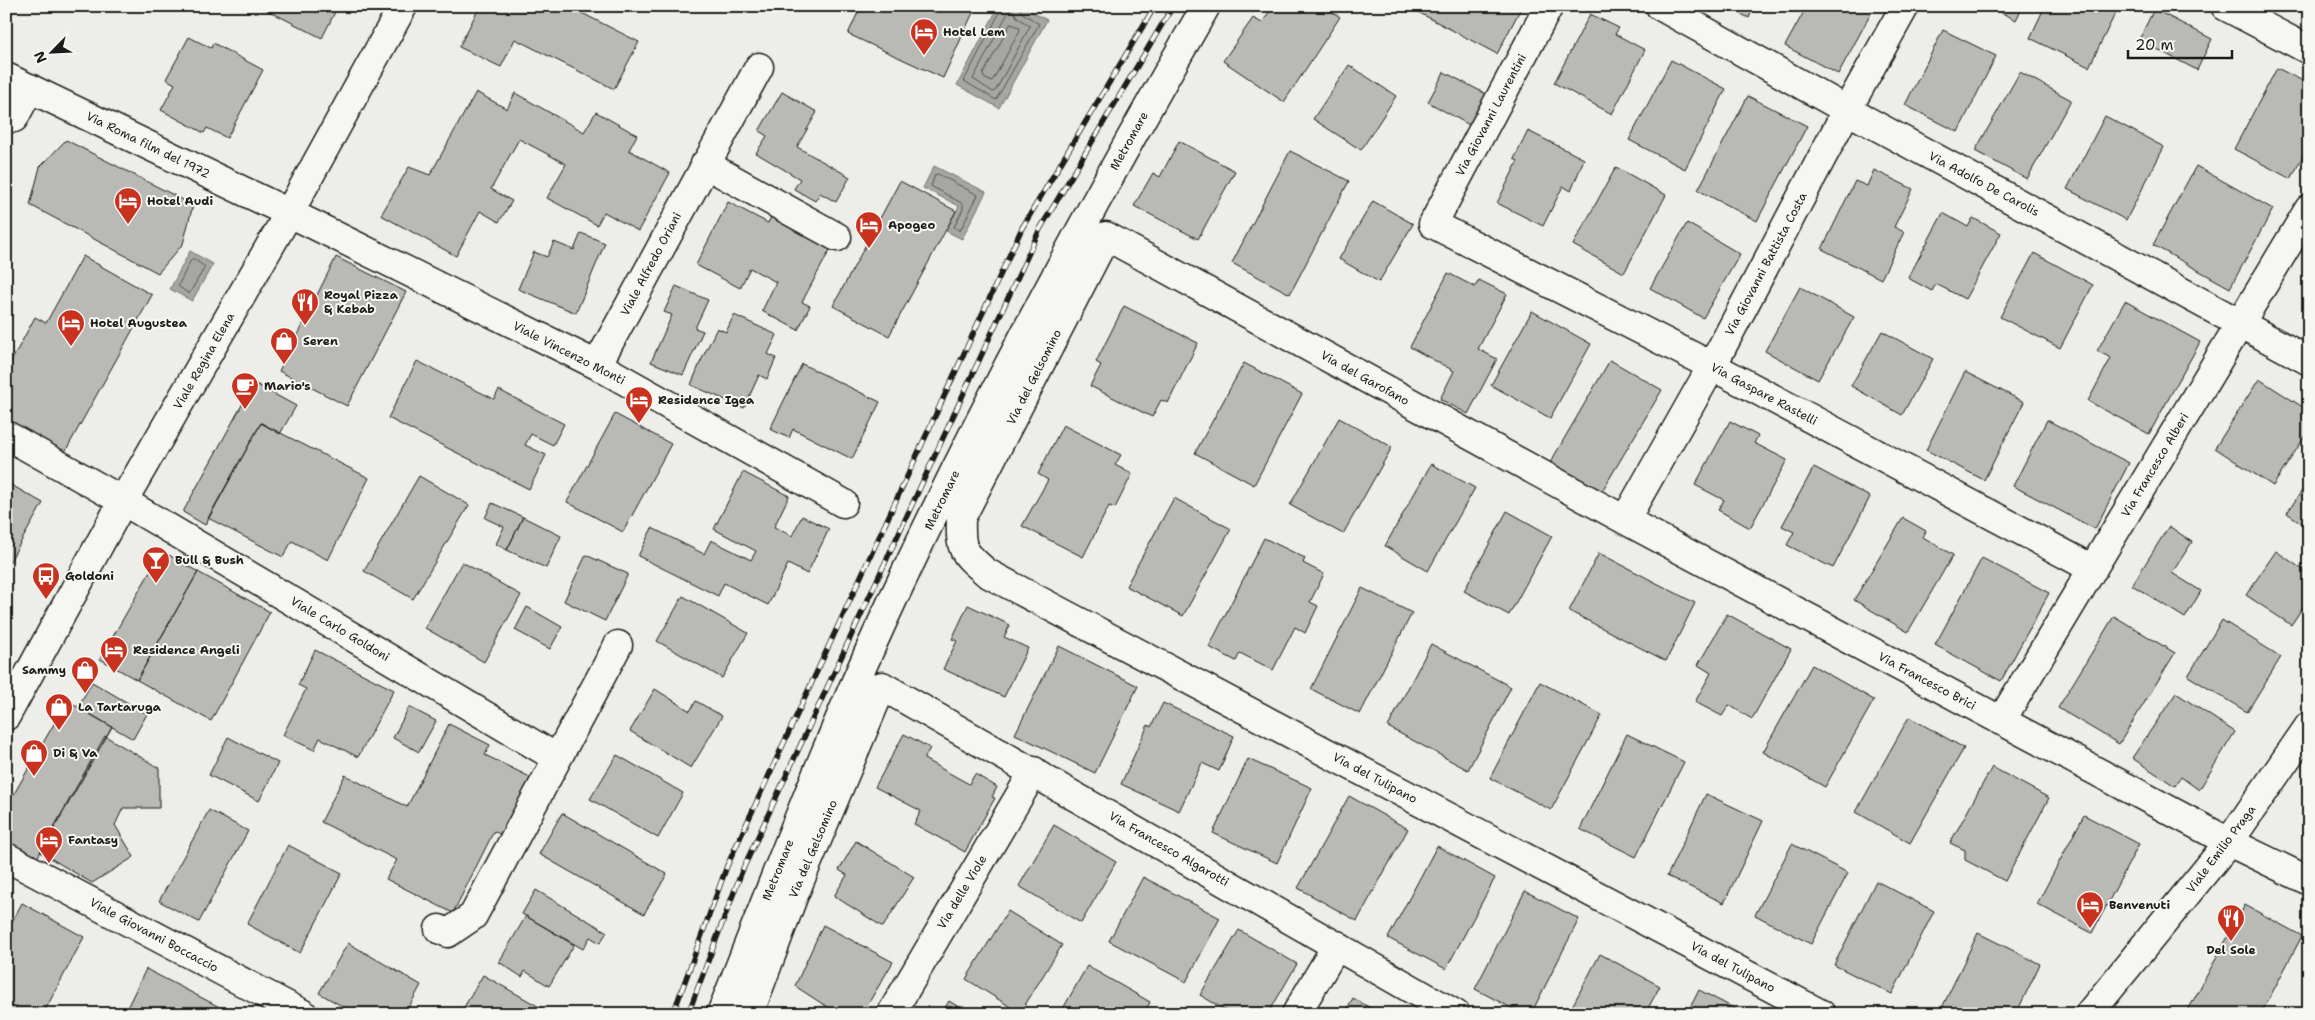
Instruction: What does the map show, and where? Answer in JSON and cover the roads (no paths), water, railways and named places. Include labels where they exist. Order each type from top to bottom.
[{"type":"street","name":"Viale Regina Elena","points":[[6,716],[15,680],[123,501],[289,213],[403,6]]},
{"type":"street","name":"Metromare","points":[[721,1014],[842,716],[902,579],[1014,353],[1131,135],[1206,6]]},
{"type":"street","name":"Via Giovanni Laurentini","points":[[1433,224],[1549,6]]},
{"type":"street","name":"Via Adolfo De Carolis","points":[[1660,6],[1847,110],[2309,361]]},
{"type":"street","name":"Via Giovanni Battista Costa","points":[[1625,520],[1712,366],[1847,110],[1905,6]]},
{"type":"street","points":[[2225,6],[2309,50]]},
{"type":"street","name":"Viale Alfredo Oriani","points":[[597,365],[759,67]]},
{"type":"street","name":"Via Roma film del 1972","points":[[18,83],[289,213]]},
{"type":"street","points":[[14,118],[18,83]]},
{"type":"street","points":[[706,164],[837,237]]},
{"type":"street","name":"Via Francesco Alberi","points":[[2001,721],[2309,209]]},
{"type":"street","name":"Viale Vincenzo Monti","points":[[289,213],[597,365],[843,503]]},
{"type":"street","name":"Via Gaspare Rastelli","points":[[1433,224],[1712,366],[2093,569]]},
{"type":"street","name":"Via del Gelsomino","points":[[961,518],[1106,236]]},
{"type":"street","name":"Via del Garofano","points":[[1106,236],[1625,520]]},
{"type":"street","name":"Viale Carlo Goldoni","points":[[6,435],[123,501],[558,758]]},
{"type":"street","name":"Via del Tulipano","points":[[961,518],[960,542],[967,556],[987,573],[1821,1014]]},
{"type":"street","name":"Via Francesco Brici","points":[[1625,520],[2229,842],[2309,881]]},
{"type":"street","points":[[439,929],[448,933],[473,916],[618,645]]},
{"type":"street","name":"Via del Gelsomino","points":[[748,1014],[793,897],[882,686]]},
{"type":"street","name":"Via Francesco Algarotti","points":[[882,686],[1034,771],[1456,1014]]},
{"type":"street","name":"Viale Emilio Praga","points":[[2089,1014],[2229,842],[2309,726]]},
{"type":"street","name":"Via delle Viole","points":[[891,1014],[1034,771]]},
{"type":"street","name":"Viale Giovanni Boccaccio","points":[[6,857],[303,1014]]},
{"type":"street","points":[[1296,1014],[1337,945]]},
{"type":"water","points":[[999,6],[1021,6],[1047,20],[999,108],[957,85]]},
{"type":"water","points":[[934,166],[986,192],[962,239],[946,231],[959,206],[923,188]]},
{"type":"water","points":[[190,251],[213,264],[192,301],[170,289]]},
{"type":"railway","points":[[673,1014],[727,866],[1022,228],[1155,6]]},
{"type":"railway","points":[[688,1014],[742,871],[1040,229],[1173,6]]},
{"type":"place","name":"Hotel Lem","points":[[924,56]]},
{"type":"place","name":"Hotel Audi","points":[[128,225]]},
{"type":"place","name":"Apogeo","points":[[869,249]]},
{"type":"place","name":"Royal Pizza & Kebab","points":[[305,326]]},
{"type":"place","name":"Hotel Augustea","points":[[71,347]]},
{"type":"place","name":"Seren","points":[[284,365]]},
{"type":"place","name":"Mario's","points":[[245,410]]},
{"type":"place","name":"Residence Igea","points":[[639,424]]},
{"type":"place","name":"Bull & Bush","points":[[156,584]]},
{"type":"place","name":"Goldoni","points":[[46,600]]},
{"type":"place","name":"Residence Angeli","points":[[114,674]]},
{"type":"place","name":"Sammy","points":[[85,694]]},
{"type":"place","name":"La Tartaruga","points":[[59,731]]},
{"type":"place","name":"Di & Va","points":[[34,777]]},
{"type":"place","name":"Fantasy","points":[[49,864]]},
{"type":"place","name":"Benvenuti","points":[[2090,929]]},
{"type":"place","name":"Del Sole","points":[[2231,942]]}]
